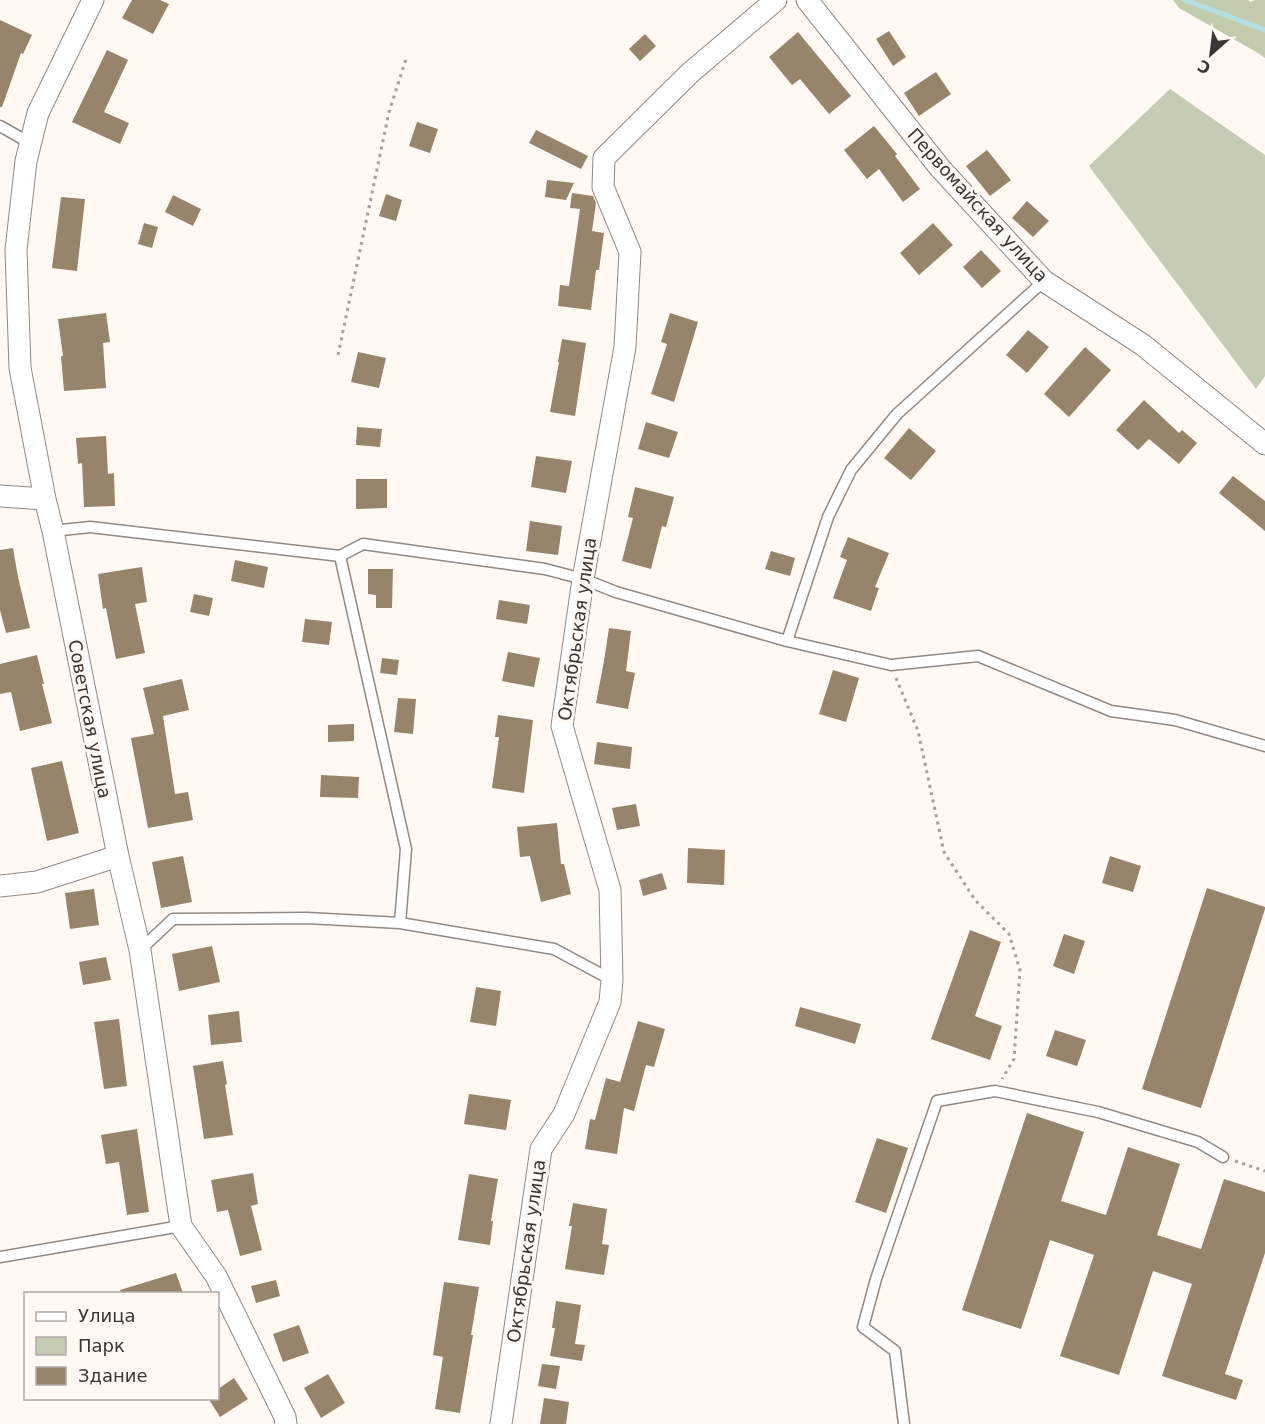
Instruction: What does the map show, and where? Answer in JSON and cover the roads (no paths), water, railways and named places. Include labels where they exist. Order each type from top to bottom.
[{"type":"street","name":"Советская улица","points":[[93,0],[38,113],[30,143],[22,187],[16,249],[20,368],[118,856],[140,950],[181,1226],[216,1276],[285,1417],[286,1424]]},
{"type":"street","name":"Октябрьская улица","points":[[501,1424],[541,1149],[564,1114],[610,1002],[612,980],[610,890],[562,726],[583,579],[625,347],[630,252],[603,187],[604,158],[690,72],[776,0]]},
{"type":"street","name":"Первомайская улица","points":[[807,0],[940,168],[1044,281],[1143,345],[1265,444]]},
{"type":"street","points":[[0,496],[45,499]]},
{"type":"street","points":[[0,886],[37,882],[118,856]]},
{"type":"lane","points":[[0,126],[30,143]]},
{"type":"lane","points":[[787,641],[828,517],[851,470],[897,414],[1044,281]]},
{"type":"lane","points":[[53,531],[90,526],[340,556],[363,544],[545,569],[787,641],[891,665],[978,656],[1111,711],[1175,720],[1265,746]]},
{"type":"lane","points":[[340,556],[406,849],[400,923]]},
{"type":"lane","points":[[140,950],[172,920],[307,918],[400,923],[554,949],[612,980]]},
{"type":"lane","points":[[904,1424],[895,1351],[863,1327],[876,1279],[937,1101],[995,1091],[1098,1112],[1198,1142],[1223,1157]]},
{"type":"lane","points":[[0,1257],[181,1226]]},
{"type":"waterway","points":[[1185,0],[1265,30]]}]
